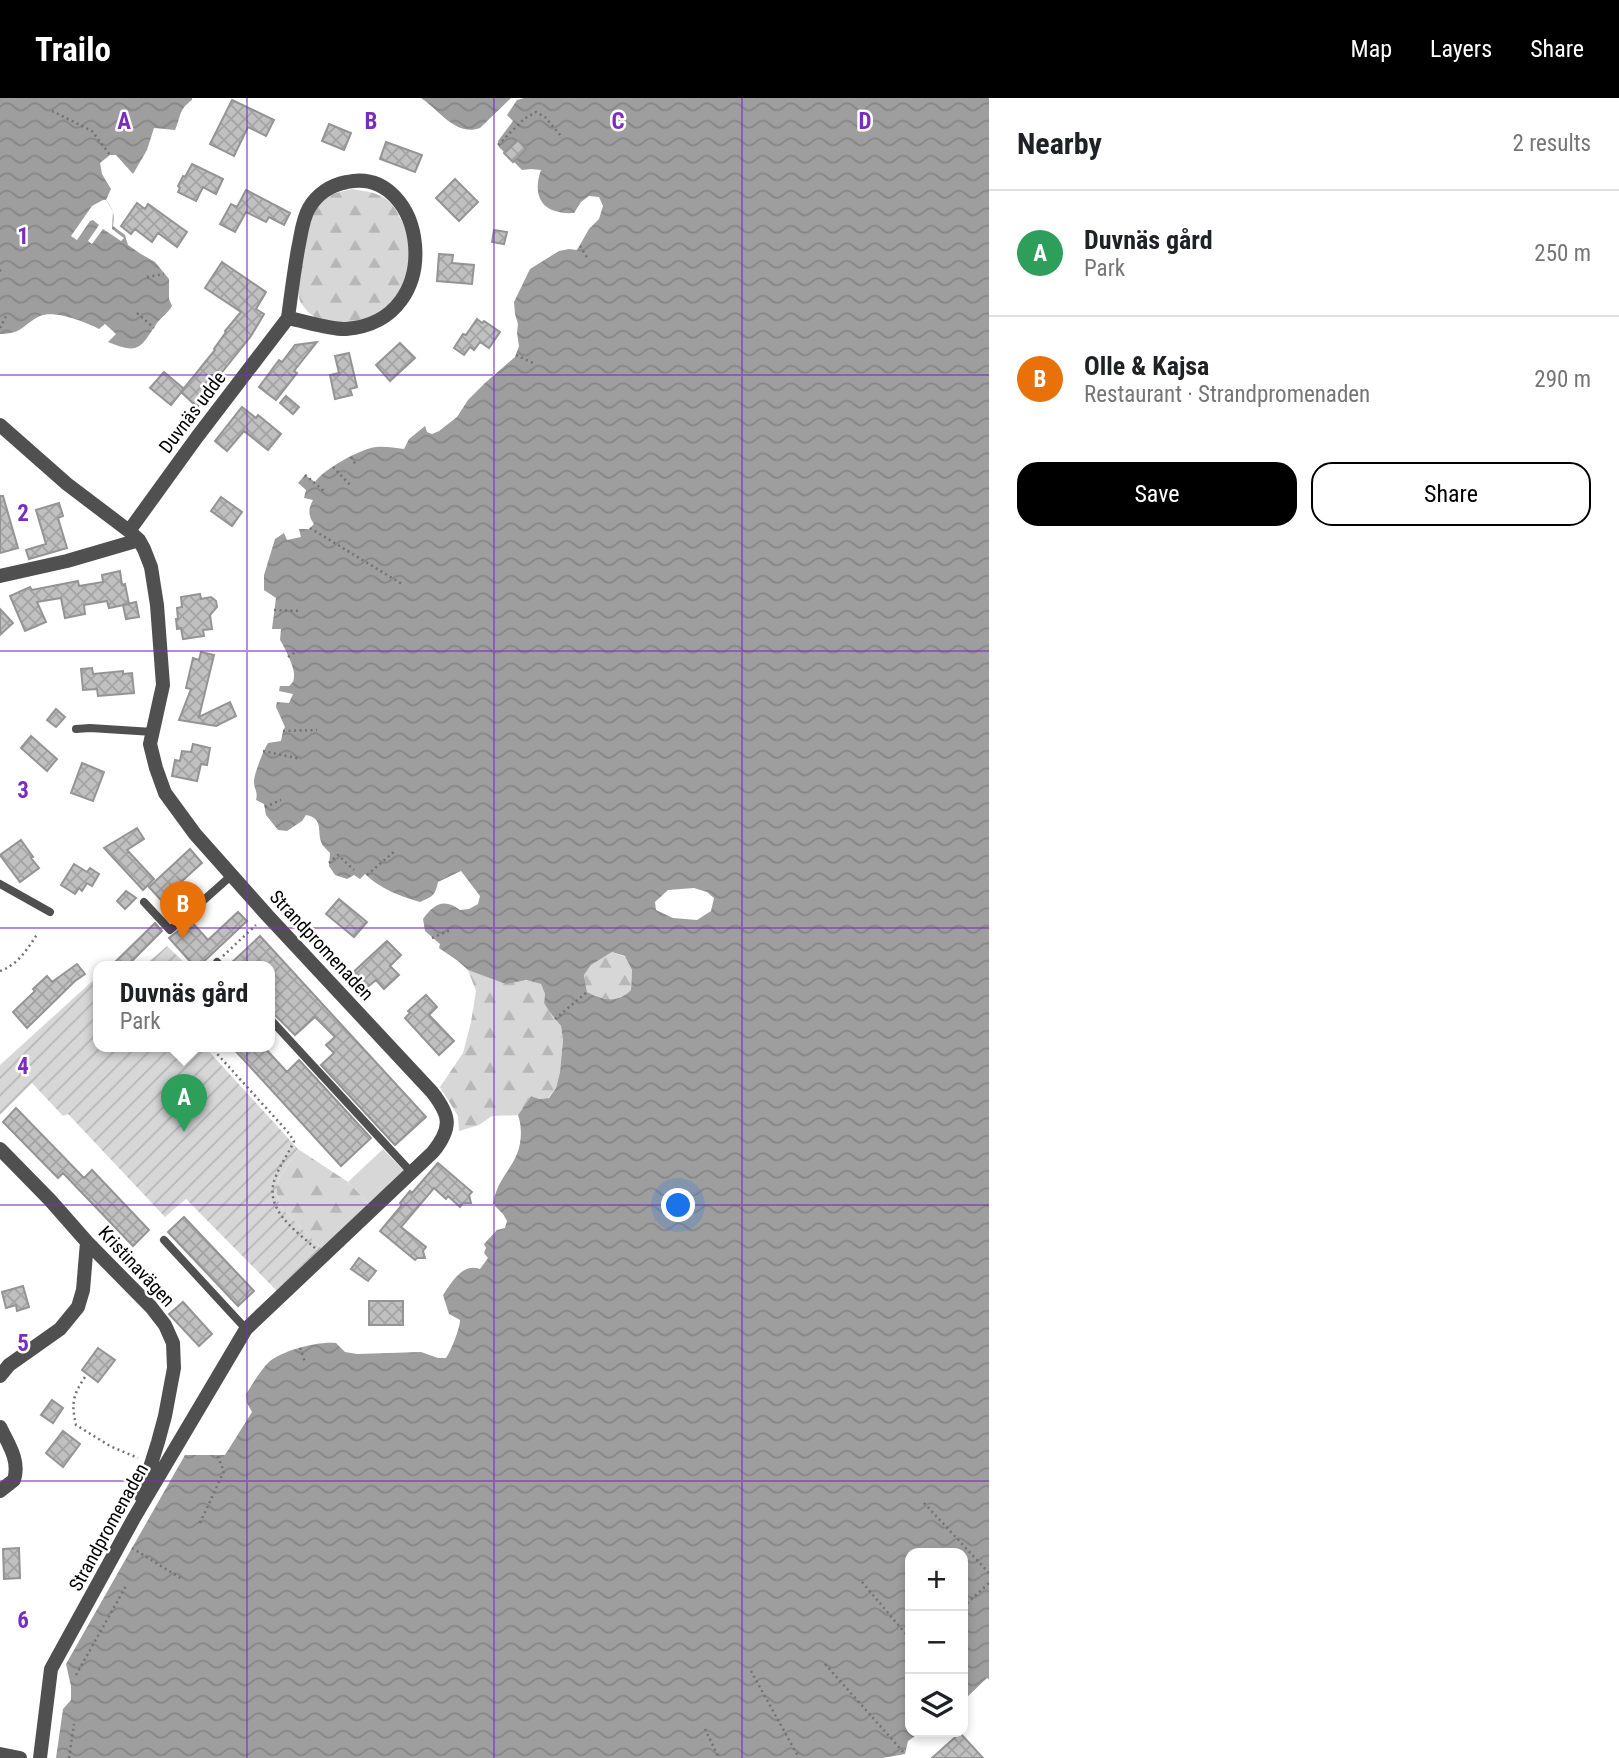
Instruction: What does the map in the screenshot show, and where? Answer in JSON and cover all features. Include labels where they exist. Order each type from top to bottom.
[{"type":"street","name":"Duvnäs udde","points":[[134,535],[197,438],[288,318],[303,225],[309,208],[321,194],[336,184],[354,181],[376,184],[396,197],[406,211],[417,251],[415,269],[407,292],[393,311],[370,326],[342,330],[288,318]]},
{"type":"street","points":[[0,425],[67,484],[134,535]]},
{"type":"street","points":[[0,576],[66,561],[134,535]]},
{"type":"street","name":"Strandpromenaden","points":[[40,1758],[51,1669],[134,1518],[246,1329],[433,1152],[445,1135],[447,1116],[432,1092],[267,915],[195,834],[165,793],[150,744],[163,685],[158,605],[151,567],[134,535]]},
{"type":"street","name":"Kristinavägen","points":[[0,1149],[151,1307],[165,1325],[173,1343],[174,1368],[158,1442],[134,1518]]},
{"type":"street","points":[[0,1376],[9,1365],[60,1329],[78,1307],[83,1290],[87,1242]]},
{"type":"street","points":[[0,1427],[16,1466],[14,1480],[0,1491]]},
{"type":"street","points":[[0,1754],[20,1758]]},
{"type":"lane","points":[[76,729],[153,732]]},
{"type":"lane","points":[[144,902],[170,930],[232,875]]},
{"type":"lane","points":[[0,884],[50,912]]},
{"type":"lane","points":[[275,1024],[411,1172]]},
{"type":"lane","points":[[164,1240],[246,1329]]},
{"type":"path","points":[[52,111],[92,131],[110,155]]},
{"type":"path","points":[[498,145],[524,119],[536,112],[545,117],[561,136]]},
{"type":"path","points":[[580,246],[587,259]]},
{"type":"path","points":[[147,277],[164,274]]},
{"type":"path","points":[[137,313],[155,328]]},
{"type":"path","points":[[0,328],[7,314]]},
{"type":"path","points":[[516,355],[535,364]]},
{"type":"path","points":[[351,457],[356,465]]},
{"type":"path","points":[[333,467],[351,486]]},
{"type":"path","points":[[305,475],[324,491]]},
{"type":"path","points":[[310,528],[402,584]]},
{"type":"path","points":[[274,610],[300,611]]},
{"type":"path","points":[[288,657],[297,651]]},
{"type":"path","points":[[283,731],[317,730]]},
{"type":"path","points":[[263,751],[301,760]]},
{"type":"path","points":[[265,807],[281,800]]},
{"type":"path","points":[[367,875],[395,851]]},
{"type":"path","points":[[329,863],[338,855],[354,870]]},
{"type":"path","points":[[222,961],[267,915]]},
{"type":"path","points":[[432,939],[450,930]]},
{"type":"path","points":[[0,971],[9,968],[38,933]]},
{"type":"path","points":[[555,1019],[587,992]]},
{"type":"path","points":[[215,1052],[294,1141],[275,1177],[272,1199],[285,1220],[323,1255]]},
{"type":"path","points":[[300,1348],[305,1362]]},
{"type":"path","points":[[85,1377],[76,1391],[72,1408],[76,1425],[110,1446],[151,1463]]},
{"type":"path","points":[[200,1522],[224,1471],[216,1455]]},
{"type":"path","points":[[924,1503],[989,1573]]},
{"type":"path","points":[[132,1548],[182,1579]]},
{"type":"path","points":[[862,1582],[905,1633]]},
{"type":"path","points":[[968,1602],[989,1583]]},
{"type":"path","points":[[76,1675],[126,1586]]},
{"type":"path","points":[[825,1664],[905,1754]]},
{"type":"path","points":[[751,1671],[799,1758]]},
{"type":"path","points":[[69,1758],[74,1724]]},
{"type":"path","points":[[705,1729],[719,1758]]},
{"type":"green space","points":[[352,189],[379,195],[392,204],[406,229],[411,244],[412,261],[404,285],[391,305],[373,319],[350,324],[325,321],[312,316],[301,303],[299,273],[314,212],[329,196]]},
{"type":"green space","points":[[167,946],[183,961],[150,961]]},
{"type":"green space","points":[[612,952],[626,957],[632,970],[631,990],[615,999],[587,992],[584,975],[591,965]]},
{"type":"green space","points":[[468,970],[541,984],[545,994],[544,1003],[561,1026],[563,1040],[556,1088],[548,1098],[538,1099],[531,1096],[518,1115],[492,1116],[479,1125],[459,1131],[458,1116],[440,1087],[463,1053],[471,1022],[476,991]]},
{"type":"green space","points":[[93,981],[93,1052],[209,1052],[298,1149],[277,1182],[277,1194],[280,1206],[322,1249],[278,1292],[186,1199],[165,1217],[68,1114],[63,1116],[32,1083],[0,1115],[0,1065]]},
{"type":"green space","points":[[298,1149],[348,1182],[369,1204],[322,1249],[280,1206],[277,1194],[277,1182]]},
{"type":"green space","points":[[383,1149],[404,1171],[369,1204],[348,1182]]},
{"type":"water","points":[[0,98],[192,98],[182,110],[175,130],[154,128],[147,150],[133,174],[116,155],[110,155],[100,163],[102,174],[111,189],[106,200],[113,212],[113,226],[125,235],[128,245],[155,262],[169,279],[169,299],[172,306],[138,347],[127,348],[108,342],[116,334],[105,324],[99,329],[78,320],[54,315],[40,316],[18,330],[0,334]]},
{"type":"water","points":[[421,98],[511,98],[480,128],[471,130],[455,125]]},
{"type":"water","points":[[524,98],[989,98],[989,1679],[968,1696],[968,1548],[905,1548],[905,1737],[914,1737],[908,1741],[905,1754],[883,1758],[56,1758],[63,1709],[71,1700],[66,1664],[185,1455],[225,1455],[252,1412],[246,1394],[270,1361],[292,1350],[320,1343],[336,1343],[345,1352],[357,1354],[421,1352],[446,1358],[460,1320],[449,1314],[443,1295],[463,1271],[480,1269],[488,1258],[484,1253],[484,1244],[497,1230],[505,1228],[507,1221],[493,1204],[497,1189],[519,1149],[521,1134],[518,1115],[531,1096],[549,1098],[556,1088],[563,1040],[561,1026],[544,1003],[545,994],[541,984],[526,980],[506,984],[468,970],[439,948],[440,944],[425,931],[423,919],[435,906],[449,904],[460,910],[478,904],[480,896],[461,871],[438,882],[433,895],[420,902],[384,888],[365,874],[360,879],[354,875],[347,879],[335,875],[329,866],[330,853],[322,844],[316,819],[306,815],[287,831],[278,830],[266,815],[264,804],[256,800],[254,783],[266,746],[268,743],[281,741],[285,727],[276,707],[277,702],[289,703],[293,694],[279,691],[280,686],[289,686],[292,683],[294,672],[280,640],[281,629],[272,629],[276,598],[264,590],[264,575],[275,539],[284,533],[287,540],[301,537],[299,529],[309,529],[314,524],[309,512],[313,500],[304,498],[306,490],[298,483],[305,475],[315,482],[334,466],[369,449],[404,449],[409,439],[425,426],[427,432],[432,434],[457,417],[468,400],[515,357],[519,346],[514,302],[530,269],[559,251],[577,250],[589,229],[599,219],[603,206],[599,197],[589,196],[574,213],[555,211],[542,203],[538,189],[541,170],[522,170],[499,147],[498,141],[513,121],[507,115],[517,100]],"holes":[[[694,888],[707,892],[714,898],[711,911],[697,920],[673,918],[656,910],[655,902],[668,890]],[[612,952],[625,956],[632,970],[631,990],[615,999],[587,992],[584,975],[591,965]]]},
{"type":"pier","points":[[106,200],[113,211],[112,229],[124,238],[121,241],[103,229],[92,244],[88,241],[99,225],[93,220],[77,240],[71,236],[92,206]]},
{"type":"building","points":[[232,100],[274,120],[266,136],[248,127],[234,156],[210,144]]},
{"type":"building","points":[[329,124],[351,133],[344,150],[322,141]]},
{"type":"building","points":[[518,140],[526,149],[513,162],[504,153]]},
{"type":"building","points":[[386,142],[422,155],[415,172],[380,159]]},
{"type":"building","points":[[192,164],[223,179],[216,194],[203,187],[196,201],[178,192],[183,176],[185,177]]},
{"type":"building","points":[[455,179],[478,202],[459,221],[436,198]]},
{"type":"building","points":[[246,190],[290,213],[284,225],[269,217],[266,222],[246,212],[235,232],[220,224],[231,204],[237,207]]},
{"type":"building","points":[[137,203],[145,209],[148,204],[187,232],[177,247],[158,233],[152,242],[135,229],[131,234],[121,226]]},
{"type":"building","points":[[494,230],[507,232],[504,244],[492,242]]},
{"type":"building","points":[[439,254],[453,255],[452,263],[474,265],[472,284],[437,281]]},
{"type":"building","points":[[222,262],[266,292],[256,309],[264,314],[251,336],[219,376],[222,378],[197,407],[181,392],[241,312],[205,288]]},
{"type":"building","points":[[477,319],[500,332],[489,348],[480,342],[474,350],[470,347],[464,355],[454,348]]},
{"type":"building","points":[[317,342],[276,400],[259,387],[279,360],[282,362],[295,345]]},
{"type":"building","points":[[400,343],[415,358],[390,381],[376,365]]},
{"type":"building","points":[[349,353],[357,387],[350,389],[352,395],[335,399],[330,375],[339,373],[335,356]]},
{"type":"building","points":[[164,372],[184,389],[171,405],[150,388]]},
{"type":"building","points":[[286,396],[299,407],[293,414],[280,403]]},
{"type":"building","points":[[242,407],[256,418],[258,415],[281,434],[268,450],[244,431],[227,451],[215,441]]},
{"type":"building","points":[[0,496],[3,496],[18,548],[0,553]]},
{"type":"building","points":[[221,497],[242,512],[232,526],[211,511]]},
{"type":"building","points":[[59,503],[63,516],[58,518],[67,548],[29,559],[26,550],[46,544],[36,510]]},
{"type":"building","points":[[120,571],[129,604],[109,608],[107,601],[84,605],[85,614],[65,618],[61,598],[37,602],[46,622],[25,631],[10,596],[30,587],[32,590],[78,581],[79,586],[103,582],[102,575]]},
{"type":"building","points":[[200,594],[201,599],[211,597],[216,601],[217,607],[210,615],[212,629],[203,630],[204,636],[183,639],[181,628],[177,629],[176,619],[177,608],[182,607],[181,597]]},
{"type":"building","points":[[136,602],[139,617],[126,619],[123,605]]},
{"type":"building","points":[[0,609],[13,623],[0,635]]},
{"type":"building","points":[[201,652],[214,655],[199,717],[230,702],[236,716],[216,726],[179,720],[191,689],[186,688],[193,658],[199,660]]},
{"type":"building","points":[[92,668],[93,674],[123,671],[123,674],[132,673],[134,693],[98,696],[97,689],[83,690],[81,669]]},
{"type":"building","points":[[56,709],[65,717],[56,727],[47,720]]},
{"type":"building","points":[[31,736],[57,759],[47,771],[21,748]]},
{"type":"building","points":[[193,744],[210,748],[207,765],[201,764],[197,781],[172,776],[175,760],[180,761],[182,751],[191,752]]},
{"type":"building","points":[[82,763],[104,772],[93,801],[71,793]]},
{"type":"building","points":[[137,828],[144,839],[127,850],[154,879],[143,890],[104,848]]},
{"type":"building","points":[[21,840],[39,868],[20,882],[0,855]]},
{"type":"building","points":[[190,849],[202,863],[161,900],[149,887]]},
{"type":"building","points":[[74,864],[87,872],[90,868],[99,874],[92,886],[87,883],[82,891],[79,888],[75,894],[61,885]]},
{"type":"building","points":[[126,891],[136,898],[125,909],[117,901]]},
{"type":"building","points":[[339,899],[367,922],[354,937],[326,914]]},
{"type":"building","points":[[238,912],[247,921],[204,961],[190,961],[169,938],[191,921],[208,940]]},
{"type":"building","points":[[155,923],[162,931],[132,961],[116,961]]},
{"type":"building","points":[[260,936],[426,1117],[395,1145],[321,1065],[334,1053],[326,1045],[335,1037],[315,1017],[295,1035],[275,1015],[275,961],[233,961]]},
{"type":"building","points":[[387,941],[401,955],[390,966],[399,975],[384,989],[376,980],[364,990],[350,975]]},
{"type":"building","points":[[77,964],[85,974],[27,1028],[13,1012],[47,976],[52,982]]},
{"type":"building","points":[[426,995],[437,1007],[429,1015],[454,1041],[439,1055],[405,1018],[410,1013],[408,1011]]},
{"type":"building","points":[[236,1052],[269,1052],[287,1072],[299,1060],[371,1138],[341,1166]]},
{"type":"building","points":[[16,1108],[84,1178],[92,1170],[149,1230],[133,1246],[63,1173],[58,1178],[3,1122]]},
{"type":"building","points":[[438,1163],[472,1192],[469,1195],[471,1203],[463,1203],[460,1207],[434,1188],[401,1227],[426,1247],[423,1251],[425,1258],[415,1260],[380,1231],[410,1191],[412,1193]]},
{"type":"building","points":[[184,1217],[254,1291],[238,1306],[168,1232]]},
{"type":"building","points":[[359,1258],[376,1271],[368,1281],[351,1269]]},
{"type":"building","points":[[23,1286],[29,1307],[17,1311],[16,1305],[6,1308],[2,1292]]},
{"type":"building","points":[[369,1301],[403,1301],[403,1325],[369,1325]]},
{"type":"building","points":[[183,1302],[212,1334],[199,1346],[169,1314]]},
{"type":"building","points":[[98,1348],[115,1360],[98,1382],[82,1370]]},
{"type":"building","points":[[52,1400],[63,1408],[53,1423],[41,1415]]},
{"type":"building","points":[[63,1431],[80,1444],[63,1467],[46,1453]]},
{"type":"building","points":[[19,1548],[20,1578],[4,1579],[3,1549]]},
{"type":"building","points":[[956,1737],[964,1737],[983,1758],[932,1758]]},
{"type":"place","name":"Olle & Kajsa","points":[[183,939]]},
{"type":"place","name":"Duvnäs gård","points":[[184,1132]]}]
